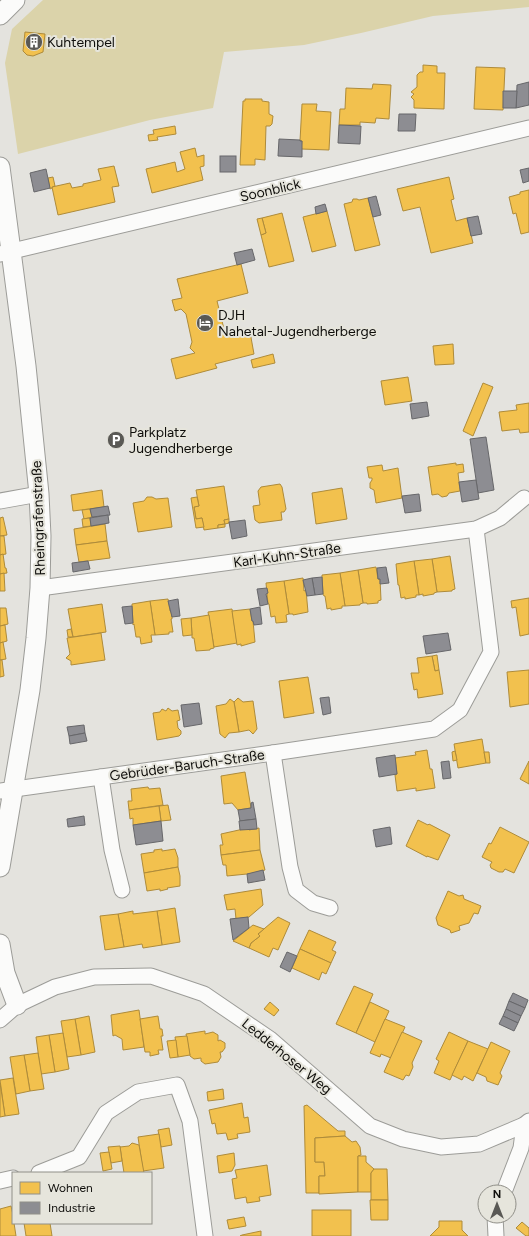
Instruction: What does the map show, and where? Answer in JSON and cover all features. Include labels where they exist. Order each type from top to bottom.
[{"type":"street","points":[[0,15],[15,0]]},
{"type":"street","name":"Soonblick","points":[[5,253],[529,128]]},
{"type":"street","name":"Rheingrafenstraße","points":[[0,167],[5,253],[26,366],[39,494],[40,588],[30,690],[6,790],[0,868]]},
{"type":"street","points":[[0,501],[39,494]]},
{"type":"street","name":"Karl-Kuhn-Straße","points":[[40,588],[476,529],[500,518],[524,498]]},
{"type":"street","name":"Gebrüder-Baruch-Straße","points":[[6,790],[434,729],[460,710],[491,652],[476,529]]},
{"type":"street","name":"Gebrüder-Baruch-Straße","points":[[273,753],[290,867],[296,890],[313,903],[330,908]]},
{"type":"street","name":"Gebrüder-Baruch-Straße","points":[[101,777],[112,850],[122,890]]},
{"type":"street","points":[[0,944],[5,973],[17,1005],[0,1020]]},
{"type":"street","name":"Ledderhoser Weg","points":[[17,1005],[54,987],[94,977],[151,976],[204,994],[270,1039],[370,1126],[403,1139],[441,1147],[479,1144],[527,1123]]},
{"type":"street","points":[[41,1172],[79,1158],[106,1113],[138,1092],[177,1085],[190,1121],[205,1236]]},
{"type":"street","points":[[507,1184],[521,1148],[527,1123]]},
{"type":"street","points":[[0,1181],[12,1178]]},
{"type":"street","points":[[495,1224],[496,1236]]},
{"type":"shaded area","points":[[43,0],[529,0],[529,7],[433,16],[304,45],[224,52],[213,108],[150,120],[18,154],[5,63],[12,29]]},
{"type":"building: Wohnen","name":"Kuhtempel","points":[[25,32],[45,34],[43,52],[33,56],[27,55],[23,51]]},
{"type":"building: Wohnen","points":[[423,65],[437,66],[437,73],[445,73],[444,109],[414,108],[414,100],[411,97],[414,94],[411,92],[417,87],[417,75],[420,72],[423,72]]},
{"type":"building: Wohnen","points":[[476,67],[505,68],[503,110],[474,109]]},
{"type":"building: Wohnen","points":[[373,84],[391,85],[389,119],[376,118],[375,123],[360,122],[360,125],[339,125],[340,109],[345,109],[346,88],[372,89]]},
{"type":"building: Wohnen","points":[[245,99],[262,99],[262,101],[269,102],[269,114],[273,116],[272,124],[270,126],[266,126],[265,160],[255,159],[255,165],[240,165],[243,101],[245,101]]},
{"type":"building: Wohnen","points":[[302,104],[317,104],[316,111],[331,112],[329,150],[301,149]]},
{"type":"building: Wohnen","points":[[175,126],[176,134],[157,137],[158,140],[149,141],[148,135],[154,134],[153,130]]},
{"type":"building: Wohnen","points":[[195,148],[197,157],[204,155],[204,166],[200,167],[203,180],[152,193],[146,169],[175,162],[177,172],[185,169],[180,152]]},
{"type":"building: Wohnen","points":[[114,166],[119,186],[112,187],[115,202],[58,215],[52,187],[70,183],[72,188],[101,180],[98,169]]},
{"type":"building: Wohnen","points":[[53,177],[55,186],[50,189],[48,178]]},
{"type":"building: Wohnen","points":[[449,177],[454,199],[451,200],[456,221],[467,218],[473,243],[431,253],[420,207],[403,211],[397,189]]},
{"type":"building: Wohnen","points":[[529,190],[529,232],[521,234],[516,213],[513,214],[509,197]]},
{"type":"building: Wohnen","points":[[368,198],[380,245],[355,251],[344,204],[352,202],[353,199],[359,200]]},
{"type":"building: Wohnen","points":[[327,211],[336,246],[312,252],[303,217]]},
{"type":"building: Wohnen","points":[[282,213],[294,261],[269,267],[261,235],[266,233],[262,218]]},
{"type":"building: Wohnen","points":[[262,218],[266,233],[261,235],[257,219]]},
{"type":"building: Wohnen","name":"DJH Nahetal-Jugendherberge","points":[[241,264],[248,293],[217,301],[226,337],[250,332],[254,354],[215,364],[217,368],[176,379],[171,359],[195,353],[190,348],[192,342],[186,314],[181,309],[175,311],[172,300],[182,298],[177,279]]},
{"type":"building: Wohnen","points":[[453,344],[454,364],[435,365],[433,346]]},
{"type":"building: Wohnen","points":[[273,354],[275,363],[253,368],[251,360]]},
{"type":"building: Wohnen","points":[[408,377],[412,401],[385,405],[381,381]]},
{"type":"building: Wohnen","points":[[483,383],[493,387],[473,436],[463,431]]},
{"type":"building: Wohnen","points":[[529,403],[529,432],[520,433],[519,429],[502,431],[499,412],[517,410],[516,405]]},
{"type":"building: Wohnen","points":[[456,463],[456,465],[463,464],[464,472],[458,473],[460,491],[449,493],[447,496],[442,497],[438,494],[432,495],[428,467]]},
{"type":"building: Wohnen","points":[[382,465],[383,471],[398,468],[402,498],[376,503],[374,490],[370,488],[372,478],[369,478],[367,467]]},
{"type":"building: Wohnen","points":[[280,484],[282,487],[286,509],[284,512],[281,512],[282,520],[259,523],[255,520],[253,506],[260,505],[258,491],[261,487]]},
{"type":"building: Wohnen","points":[[224,486],[229,519],[224,520],[225,524],[218,525],[218,528],[204,530],[202,518],[196,519],[194,507],[199,506],[196,490]]},
{"type":"building: Wohnen","points":[[342,488],[347,519],[316,524],[312,493]]},
{"type":"building: Wohnen","points":[[102,490],[104,507],[73,511],[71,495]]},
{"type":"building: Wohnen","points":[[147,497],[156,499],[168,498],[172,527],[138,532],[133,503],[144,501]]},
{"type":"building: Wohnen","points":[[197,497],[199,506],[194,507],[196,519],[202,518],[204,527],[196,528],[191,498]]},
{"type":"building: Wohnen","points":[[90,509],[92,517],[84,519],[82,510]]},
{"type":"building: Wohnen","points":[[3,517],[7,535],[0,536],[0,518]]},
{"type":"building: Wohnen","points":[[90,518],[91,526],[83,527],[82,519]]},
{"type":"building: Wohnen","points":[[229,519],[229,523],[225,524],[224,520]]},
{"type":"building: Wohnen","points":[[105,524],[107,541],[76,545],[74,529]]},
{"type":"building: Wohnen","points":[[225,524],[225,527],[218,528],[218,525]]},
{"type":"building: Wohnen","points":[[0,536],[4,536],[6,554],[0,555]]},
{"type":"building: Wohnen","points":[[107,541],[110,558],[79,562],[76,545]]},
{"type":"building: Wohnen","points":[[3,554],[7,573],[0,574],[0,555]]},
{"type":"building: Wohnen","points":[[450,556],[455,589],[452,591],[437,592],[432,559]]},
{"type":"building: Wohnen","points":[[432,559],[437,592],[423,596],[423,594],[419,595],[414,561]]},
{"type":"building: Wohnen","points":[[414,561],[419,595],[405,599],[405,597],[401,598],[396,564]]},
{"type":"building: Wohnen","points":[[376,567],[378,579],[380,579],[381,600],[378,601],[378,603],[363,603],[358,570]]},
{"type":"building: Wohnen","points":[[358,570],[363,603],[360,605],[345,606],[340,573]]},
{"type":"building: Wohnen","points":[[4,573],[5,591],[0,591],[0,574]]},
{"type":"building: Wohnen","points":[[340,573],[345,606],[331,610],[331,608],[327,609],[325,596],[323,594],[322,575]]},
{"type":"building: Wohnen","points":[[303,578],[304,591],[306,590],[308,612],[293,615],[289,614],[284,581]]},
{"type":"building: Wohnen","points":[[284,581],[289,614],[286,615],[287,622],[276,623],[275,616],[271,617],[266,583]]},
{"type":"building: Wohnen","points":[[529,598],[529,634],[520,636],[516,607],[512,608],[511,601]]},
{"type":"building: Wohnen","points":[[168,599],[172,617],[173,632],[169,632],[169,634],[155,635],[150,601]]},
{"type":"building: Wohnen","points":[[150,601],[155,635],[151,635],[152,642],[141,644],[140,637],[136,637],[134,624],[133,625],[132,604]]},
{"type":"building: Wohnen","points":[[102,604],[106,632],[73,637],[68,609]]},
{"type":"building: Wohnen","points":[[0,608],[6,608],[8,624],[0,626]]},
{"type":"building: Wohnen","points":[[232,609],[237,643],[214,647],[208,612]]},
{"type":"building: Wohnen","points":[[250,609],[255,642],[241,646],[241,644],[237,645],[232,611]]},
{"type":"building: Wohnen","points":[[209,615],[214,648],[210,650],[196,651],[194,638],[192,638],[191,618]]},
{"type":"building: Wohnen","points":[[191,618],[192,635],[183,636],[181,619]]},
{"type":"building: Wohnen","points":[[5,625],[7,641],[0,643],[0,626]]},
{"type":"building: Wohnen","points":[[71,629],[73,637],[68,637],[67,630]]},
{"type":"building: Wohnen","points":[[101,633],[105,660],[71,665],[71,661],[66,658],[70,654],[67,638]]},
{"type":"building: Wohnen","points":[[3,642],[6,659],[0,660],[0,643]]},
{"type":"building: Wohnen","points":[[437,655],[439,670],[435,671],[432,656]]},
{"type":"building: Wohnen","points":[[432,656],[435,671],[439,670],[443,694],[418,698],[417,689],[414,690],[411,673],[419,673],[417,658]]},
{"type":"building: Wohnen","points":[[0,660],[2,660],[4,676],[0,677]]},
{"type":"building: Wohnen","points":[[529,670],[529,704],[510,707],[507,672]]},
{"type":"building: Wohnen","points":[[308,677],[314,713],[284,718],[279,681]]},
{"type":"building: Wohnen","points":[[238,698],[243,702],[253,701],[257,729],[253,734],[249,730],[239,732],[234,702]]},
{"type":"building: Wohnen","points":[[230,699],[234,702],[239,732],[229,733],[225,738],[220,734],[216,706],[226,704]]},
{"type":"building: Wohnen","points":[[168,708],[172,711],[178,710],[180,720],[177,721],[181,734],[179,736],[157,740],[153,713],[160,712],[162,709],[166,711]]},
{"type":"building: Wohnen","points":[[482,739],[486,763],[458,768],[454,744]]},
{"type":"building: Wohnen","points":[[427,750],[435,788],[416,791],[416,788],[397,791],[395,758],[416,755],[415,752]]},
{"type":"building: Wohnen","points":[[455,751],[457,760],[453,761],[452,752]]},
{"type":"building: Wohnen","points":[[484,752],[489,752],[490,763],[486,763]]},
{"type":"building: Wohnen","points":[[529,761],[529,784],[520,779]]},
{"type":"building: Wohnen","points":[[245,772],[251,808],[238,810],[232,803],[224,804],[221,776]]},
{"type":"building: Wohnen","points":[[148,787],[149,789],[160,788],[163,805],[129,810],[128,801],[132,801],[131,789]]},
{"type":"building: Wohnen","points":[[168,805],[171,820],[161,821],[159,806]]},
{"type":"building: Wohnen","points":[[159,806],[161,821],[133,825],[133,818],[130,819],[129,810]]},
{"type":"building: Wohnen","points":[[418,820],[450,835],[438,860],[427,857],[406,846]]},
{"type":"building: Wohnen","points":[[500,827],[529,842],[514,873],[505,869],[503,872],[499,872],[491,868],[490,865],[492,862],[482,857],[489,843],[491,844]]},
{"type":"building: Wohnen","points":[[248,828],[249,830],[259,828],[260,850],[221,855],[220,845],[223,845],[221,834]]},
{"type":"building: Wohnen","points":[[162,849],[162,851],[175,849],[178,858],[178,867],[144,873],[141,854]]},
{"type":"building: Wohnen","points":[[260,850],[265,870],[257,873],[227,876],[226,865],[223,865],[221,855]]},
{"type":"building: Wohnen","points":[[178,867],[180,886],[167,888],[168,889],[160,891],[160,889],[147,891],[144,873]]},
{"type":"building: Wohnen","points":[[261,889],[263,905],[249,917],[236,919],[235,909],[227,910],[224,895]]},
{"type":"building: Wohnen","points":[[448,891],[459,896],[463,895],[464,899],[481,906],[478,914],[474,913],[469,923],[459,926],[460,930],[451,933],[450,930],[438,925],[436,918]]},
{"type":"building: Wohnen","points":[[175,908],[180,942],[162,945],[157,911]]},
{"type":"building: Wohnen","points":[[133,911],[133,914],[157,911],[162,945],[143,948],[142,944],[124,947],[118,914]]},
{"type":"building: Wohnen","points":[[118,914],[124,947],[105,950],[100,916]]},
{"type":"building: Wohnen","points":[[278,917],[290,923],[278,950],[273,948],[269,957],[249,948],[251,943],[260,936],[258,934]]},
{"type":"building: Wohnen","points":[[253,925],[264,929],[258,934],[260,936],[251,943],[249,948],[233,941]]},
{"type":"building: Wohnen","points":[[309,930],[336,942],[332,950],[336,952],[331,963],[300,949]]},
{"type":"building: Wohnen","points":[[300,949],[331,963],[326,974],[322,972],[319,980],[292,968]]},
{"type":"building: Wohnen","points":[[354,986],[373,994],[356,1033],[336,1024]]},
{"type":"building: Wohnen","points":[[270,1002],[279,1010],[274,1016],[264,1009]]},
{"type":"building: Wohnen","points":[[370,1002],[389,1011],[375,1042],[356,1033]]},
{"type":"building: Wohnen","points":[[139,1010],[144,1047],[123,1050],[122,1039],[115,1035],[113,1036],[111,1015]]},
{"type":"building: Wohnen","points":[[89,1016],[95,1052],[81,1055],[75,1019]]},
{"type":"building: Wohnen","points":[[158,1016],[160,1029],[162,1029],[163,1036],[161,1036],[163,1050],[158,1050],[159,1054],[150,1056],[150,1052],[145,1052],[140,1019]]},
{"type":"building: Wohnen","points":[[75,1019],[81,1055],[67,1057],[61,1021]]},
{"type":"building: Wohnen","points":[[385,1019],[405,1027],[391,1058],[381,1054],[380,1057],[370,1053]]},
{"type":"building: Wohnen","points":[[205,1031],[205,1034],[213,1032],[218,1035],[218,1041],[220,1040],[225,1043],[225,1048],[222,1052],[220,1052],[221,1057],[218,1062],[205,1064],[201,1061],[201,1058],[194,1059],[190,1056],[186,1034]]},
{"type":"building: Wohnen","points":[[402,1032],[422,1041],[412,1063],[413,1067],[409,1076],[406,1075],[403,1080],[384,1072]]},
{"type":"building: Wohnen","points":[[449,1032],[468,1041],[450,1080],[434,1073],[439,1061],[436,1059]]},
{"type":"building: Wohnen","points":[[63,1033],[69,1069],[55,1072],[49,1035]]},
{"type":"building: Wohnen","points":[[49,1035],[55,1072],[41,1074],[36,1037]]},
{"type":"building: Wohnen","points":[[187,1036],[190,1055],[178,1057],[175,1037]]},
{"type":"building: Wohnen","points":[[176,1040],[178,1057],[170,1058],[167,1041]]},
{"type":"building: Wohnen","points":[[468,1041],[488,1049],[473,1081],[464,1076],[462,1080],[452,1075]]},
{"type":"building: Wohnen","points":[[491,1042],[510,1051],[500,1073],[502,1076],[498,1085],[487,1081],[486,1077],[477,1073]]},
{"type":"building: Wohnen","points":[[38,1053],[44,1089],[30,1091],[24,1055]]},
{"type":"building: Wohnen","points":[[24,1055],[30,1091],[16,1094],[10,1057]]},
{"type":"building: Wohnen","points":[[13,1078],[19,1114],[5,1116],[0,1080]]},
{"type":"building: Wohnen","points":[[0,1083],[5,1116],[0,1117]]},
{"type":"building: Wohnen","points":[[223,1089],[224,1099],[208,1101],[207,1092]]},
{"type":"building: Wohnen","points":[[242,1103],[244,1118],[248,1117],[250,1132],[237,1134],[238,1138],[228,1140],[226,1133],[217,1134],[215,1123],[212,1124],[209,1110]]},
{"type":"building: Wohnen","points":[[307,1105],[338,1131],[345,1131],[345,1136],[315,1138],[315,1162],[324,1162],[325,1176],[319,1176],[319,1193],[306,1193],[304,1106]]},
{"type":"building: Wohnen","points":[[169,1128],[172,1145],[161,1147],[158,1130]]},
{"type":"building: Wohnen","points":[[159,1134],[164,1168],[143,1171],[138,1137]]},
{"type":"building: Wohnen","points":[[345,1136],[352,1142],[356,1141],[360,1147],[361,1155],[358,1156],[358,1192],[319,1194],[319,1176],[325,1176],[324,1162],[315,1162],[315,1138]]},
{"type":"building: Wohnen","points":[[132,1143],[139,1145],[144,1172],[124,1172],[120,1147],[129,1146]]},
{"type":"building: Wohnen","points":[[120,1146],[122,1161],[111,1163],[108,1147]]},
{"type":"building: Wohnen","points":[[109,1152],[112,1169],[103,1171],[100,1153]]},
{"type":"building: Wohnen","points":[[234,1153],[235,1165],[232,1171],[219,1173],[217,1156]]},
{"type":"building: Wohnen","points":[[358,1156],[366,1156],[366,1162],[374,1169],[371,1173],[371,1192],[358,1192]]},
{"type":"building: Wohnen","points":[[267,1165],[271,1195],[259,1197],[260,1201],[247,1203],[246,1197],[235,1199],[232,1179],[237,1178],[235,1170]]},
{"type":"building: Wohnen","points":[[374,1169],[387,1169],[388,1200],[371,1200],[371,1173]]},
{"type":"building: Wohnen","points":[[370,1200],[388,1200],[388,1220],[371,1220]]},
{"type":"building: Wohnen","points":[[11,1206],[12,1224],[14,1224],[16,1236],[0,1236],[0,1209]]},
{"type":"building: Wohnen","points":[[312,1210],[351,1210],[351,1236],[312,1236]]},
{"type":"building: Wohnen","points":[[244,1217],[246,1226],[229,1229],[227,1220]]},
{"type":"building: Wohnen","points":[[439,1221],[462,1221],[462,1230],[468,1236],[430,1236],[439,1227]]},
{"type":"building: Wohnen","points":[[522,1222],[529,1228],[529,1236],[526,1236],[516,1228]]},
{"type":"building: Wohnen","points":[[24,1224],[50,1224],[52,1236],[26,1236]]},
{"type":"building: Wohnen","points":[[261,1231],[261,1236],[240,1236],[242,1235]]},
{"type":"building: Industrie","points":[[529,82],[529,105],[516,108],[517,85]]},
{"type":"building: Industrie","points":[[503,91],[517,91],[516,108],[503,108]]},
{"type":"building: Industrie","points":[[399,114],[416,114],[415,131],[398,131]]},
{"type":"building: Industrie","points":[[339,125],[361,126],[360,144],[338,143]]},
{"type":"building: Industrie","points":[[279,139],[302,141],[302,157],[278,156]]},
{"type":"building: Industrie","points":[[220,156],[236,156],[236,172],[220,172]]},
{"type":"building: Industrie","points":[[529,168],[529,181],[523,183],[520,170]]},
{"type":"building: Industrie","points":[[46,169],[50,188],[34,192],[30,173]]},
{"type":"building: Industrie","points":[[376,196],[381,215],[373,217],[368,198]]},
{"type":"building: Industrie","points":[[325,204],[327,211],[316,214],[315,207]]},
{"type":"building: Industrie","points":[[478,216],[482,234],[471,236],[467,218]]},
{"type":"building: Industrie","points":[[252,249],[255,260],[237,265],[234,253]]},
{"type":"building: Industrie","points":[[427,402],[429,416],[412,419],[410,404]]},
{"type":"building: Industrie","points":[[486,437],[494,490],[478,493],[470,439]]},
{"type":"building: Industrie","points":[[476,480],[479,499],[462,502],[459,482]]},
{"type":"building: Industrie","points":[[419,494],[421,511],[405,513],[402,496]]},
{"type":"building: Industrie","points":[[108,506],[110,515],[92,517],[90,509]]},
{"type":"building: Industrie","points":[[108,515],[109,523],[91,526],[90,518]]},
{"type":"building: Industrie","points":[[245,520],[247,536],[232,539],[229,522]]},
{"type":"building: Industrie","points":[[88,561],[90,569],[73,572],[72,563]]},
{"type":"building: Industrie","points":[[386,567],[389,583],[380,584],[377,568]]},
{"type":"building: Industrie","points":[[322,577],[323,594],[315,595],[312,578]]},
{"type":"building: Industrie","points":[[312,578],[315,595],[307,596],[303,580]]},
{"type":"building: Industrie","points":[[267,588],[268,593],[266,594],[268,604],[260,606],[257,589]]},
{"type":"building: Industrie","points":[[178,599],[180,616],[172,617],[168,601]]},
{"type":"building: Industrie","points":[[132,606],[133,623],[125,624],[122,607]]},
{"type":"building: Industrie","points":[[260,607],[262,624],[254,625],[250,609]]},
{"type":"building: Industrie","points":[[448,633],[451,650],[426,654],[423,636]]},
{"type":"building: Industrie","points":[[329,697],[331,713],[323,715],[320,698]]},
{"type":"building: Industrie","points":[[199,703],[202,724],[184,727],[181,705]]},
{"type":"building: Industrie","points":[[84,725],[85,733],[69,736],[67,727]]},
{"type":"building: Industrie","points":[[85,733],[87,741],[70,744],[69,736]]},
{"type":"building: Industrie","points":[[395,755],[397,774],[379,777],[376,758]]},
{"type":"building: Industrie","points":[[449,761],[451,778],[443,779],[441,762]]},
{"type":"building: Industrie","points":[[253,802],[256,819],[240,821],[238,810],[251,808],[251,803]]},
{"type":"building: Industrie","points":[[84,816],[85,825],[68,827],[67,819]]},
{"type":"building: Industrie","points":[[256,819],[257,829],[240,830],[239,821]]},
{"type":"building: Industrie","points":[[161,821],[163,841],[136,845],[133,825]]},
{"type":"building: Industrie","points":[[390,827],[392,844],[376,847],[373,830]]},
{"type":"building: Industrie","points":[[263,870],[265,880],[248,883],[247,874]]},
{"type":"building: Industrie","points":[[248,917],[249,928],[233,940],[230,919]]},
{"type":"building: Industrie","points":[[287,952],[297,956],[290,972],[280,967]]},
{"type":"building: Industrie","points":[[513,993],[528,1000],[525,1008],[509,1001]]},
{"type":"building: Industrie","points":[[509,1001],[525,1008],[521,1016],[506,1009]]},
{"type":"building: Industrie","points":[[506,1009],[521,1016],[518,1023],[503,1016]]},
{"type":"building: Industrie","points":[[503,1016],[518,1023],[514,1031],[499,1024]]},
{"type":"place","name":"Kuhtempel","points":[[34,42]]},
{"type":"place","name":"DJH Nahetal-Jugendherberge","points":[[205,323]]},
{"type":"place","name":"Parkplatz Jugendherberge","points":[[116,440]]}]
